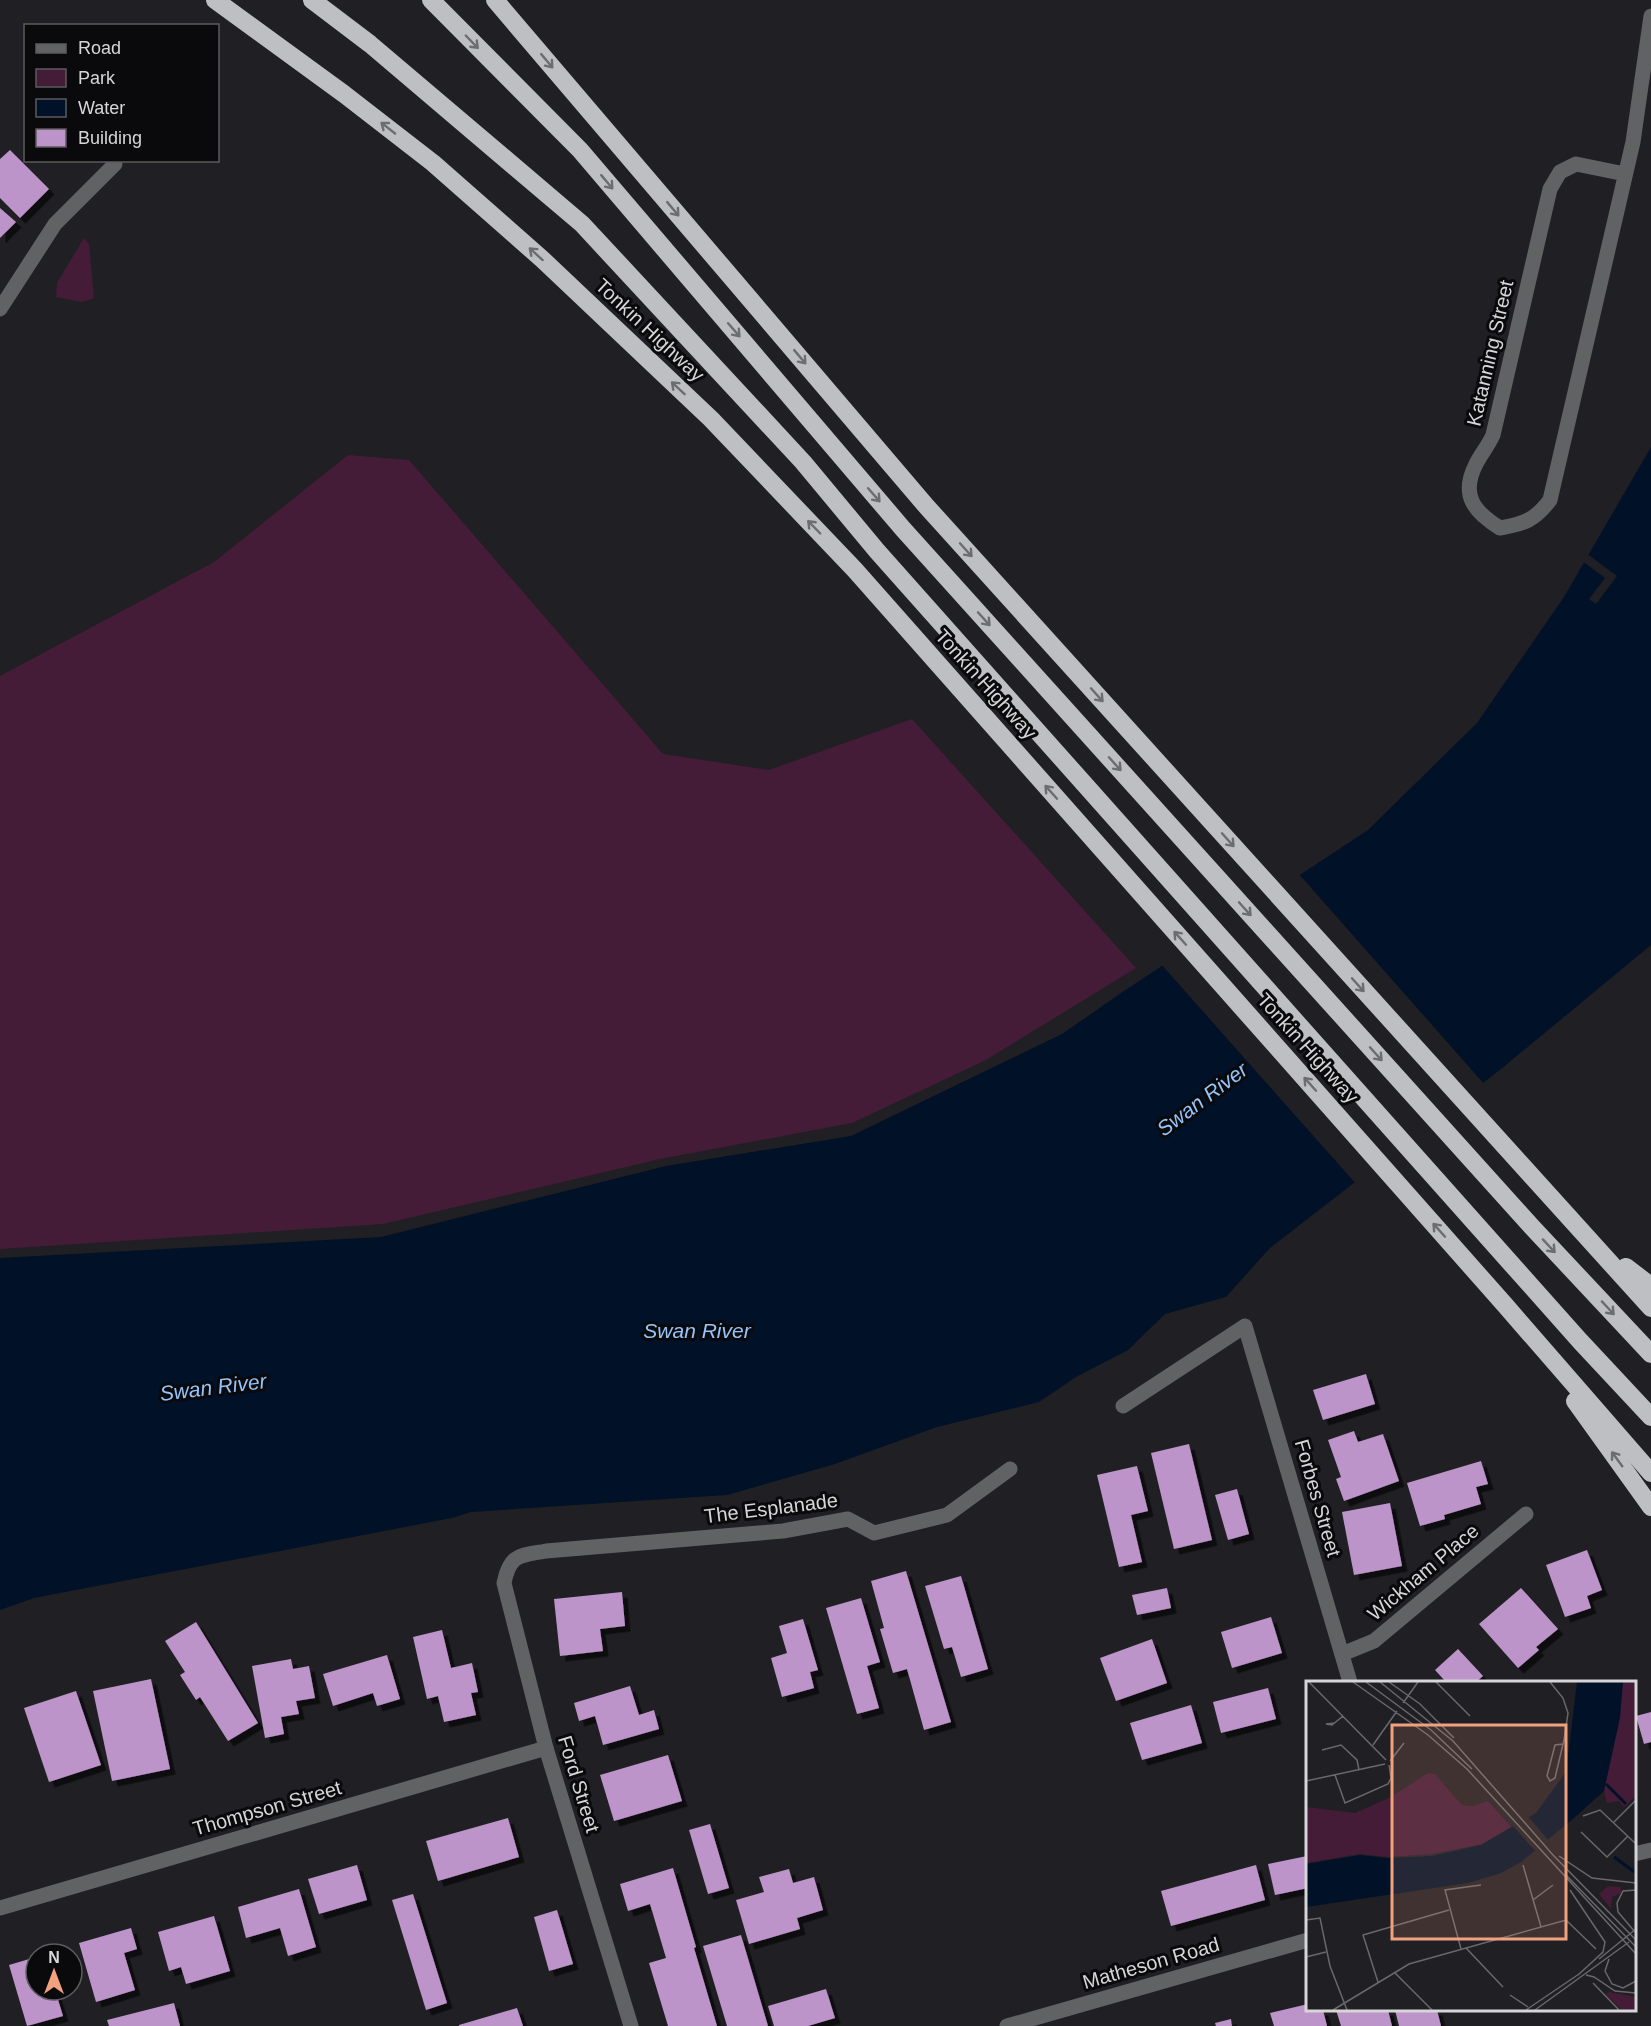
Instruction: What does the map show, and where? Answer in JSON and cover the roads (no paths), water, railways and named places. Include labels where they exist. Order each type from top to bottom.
[{"type":"highway","name":"Tonkin Highway","points":[[215,0],[345,93],[433,163],[534,252],[711,419],[855,570],[1506,1305],[1651,1473]]},
{"type":"highway","name":"Tonkin Highway","points":[[312,0],[370,44],[582,224],[803,462],[877,551],[1580,1341],[1651,1417]]},
{"type":"highway","points":[[431,0],[580,150],[903,529],[1532,1227],[1651,1354]]},
{"type":"highway","points":[[495,0],[927,507],[1651,1308]]},
{"type":"highway","points":[[1591,1240],[1651,1286]]},
{"type":"highway","points":[[1506,1305],[1651,1507]]},
{"type":"street","name":"Katanning Street","points":[[1625,174],[1576,164],[1560,172],[1550,189],[1493,435],[1486,450],[1476,463],[1470,480],[1470,499],[1481,517],[1500,528],[1520,525],[1539,515],[1550,500],[1633,142],[1651,16]]},
{"type":"street","points":[[0,309],[55,224],[115,164]]},
{"type":"street","name":"Forbes Street","points":[[1123,1406],[1245,1326],[1349,1681]]},
{"type":"street","name":"The Esplanade","points":[[518,1556],[546,1551],[783,1531],[848,1519],[874,1533],[947,1515],[1010,1469]]},
{"type":"street","name":"Wickham Place","points":[[1342,1654],[1374,1641],[1526,1514]]},
{"type":"street","name":"Ford Street","points":[[518,1556],[507,1567],[504,1583],[546,1748],[631,2026]]},
{"type":"street","name":"Thompson Street","points":[[0,1908],[546,1748]]},
{"type":"street","points":[[1636,1854],[1651,1850]]},
{"type":"street","name":"Matheson Road","points":[[1007,2026],[1306,1941]]},
{"type":"water","name":"Swan River","points":[[1651,447],[1651,945],[1501,1069],[1270,1248],[1226,1297],[1165,1314],[1128,1350],[1076,1377],[1039,1402],[937,1427],[835,1464],[727,1495],[471,1512],[452,1518],[34,1598],[0,1610],[0,1258],[381,1237],[666,1166],[851,1136],[1062,1034],[1368,830],[1477,723],[1564,597]]}]
